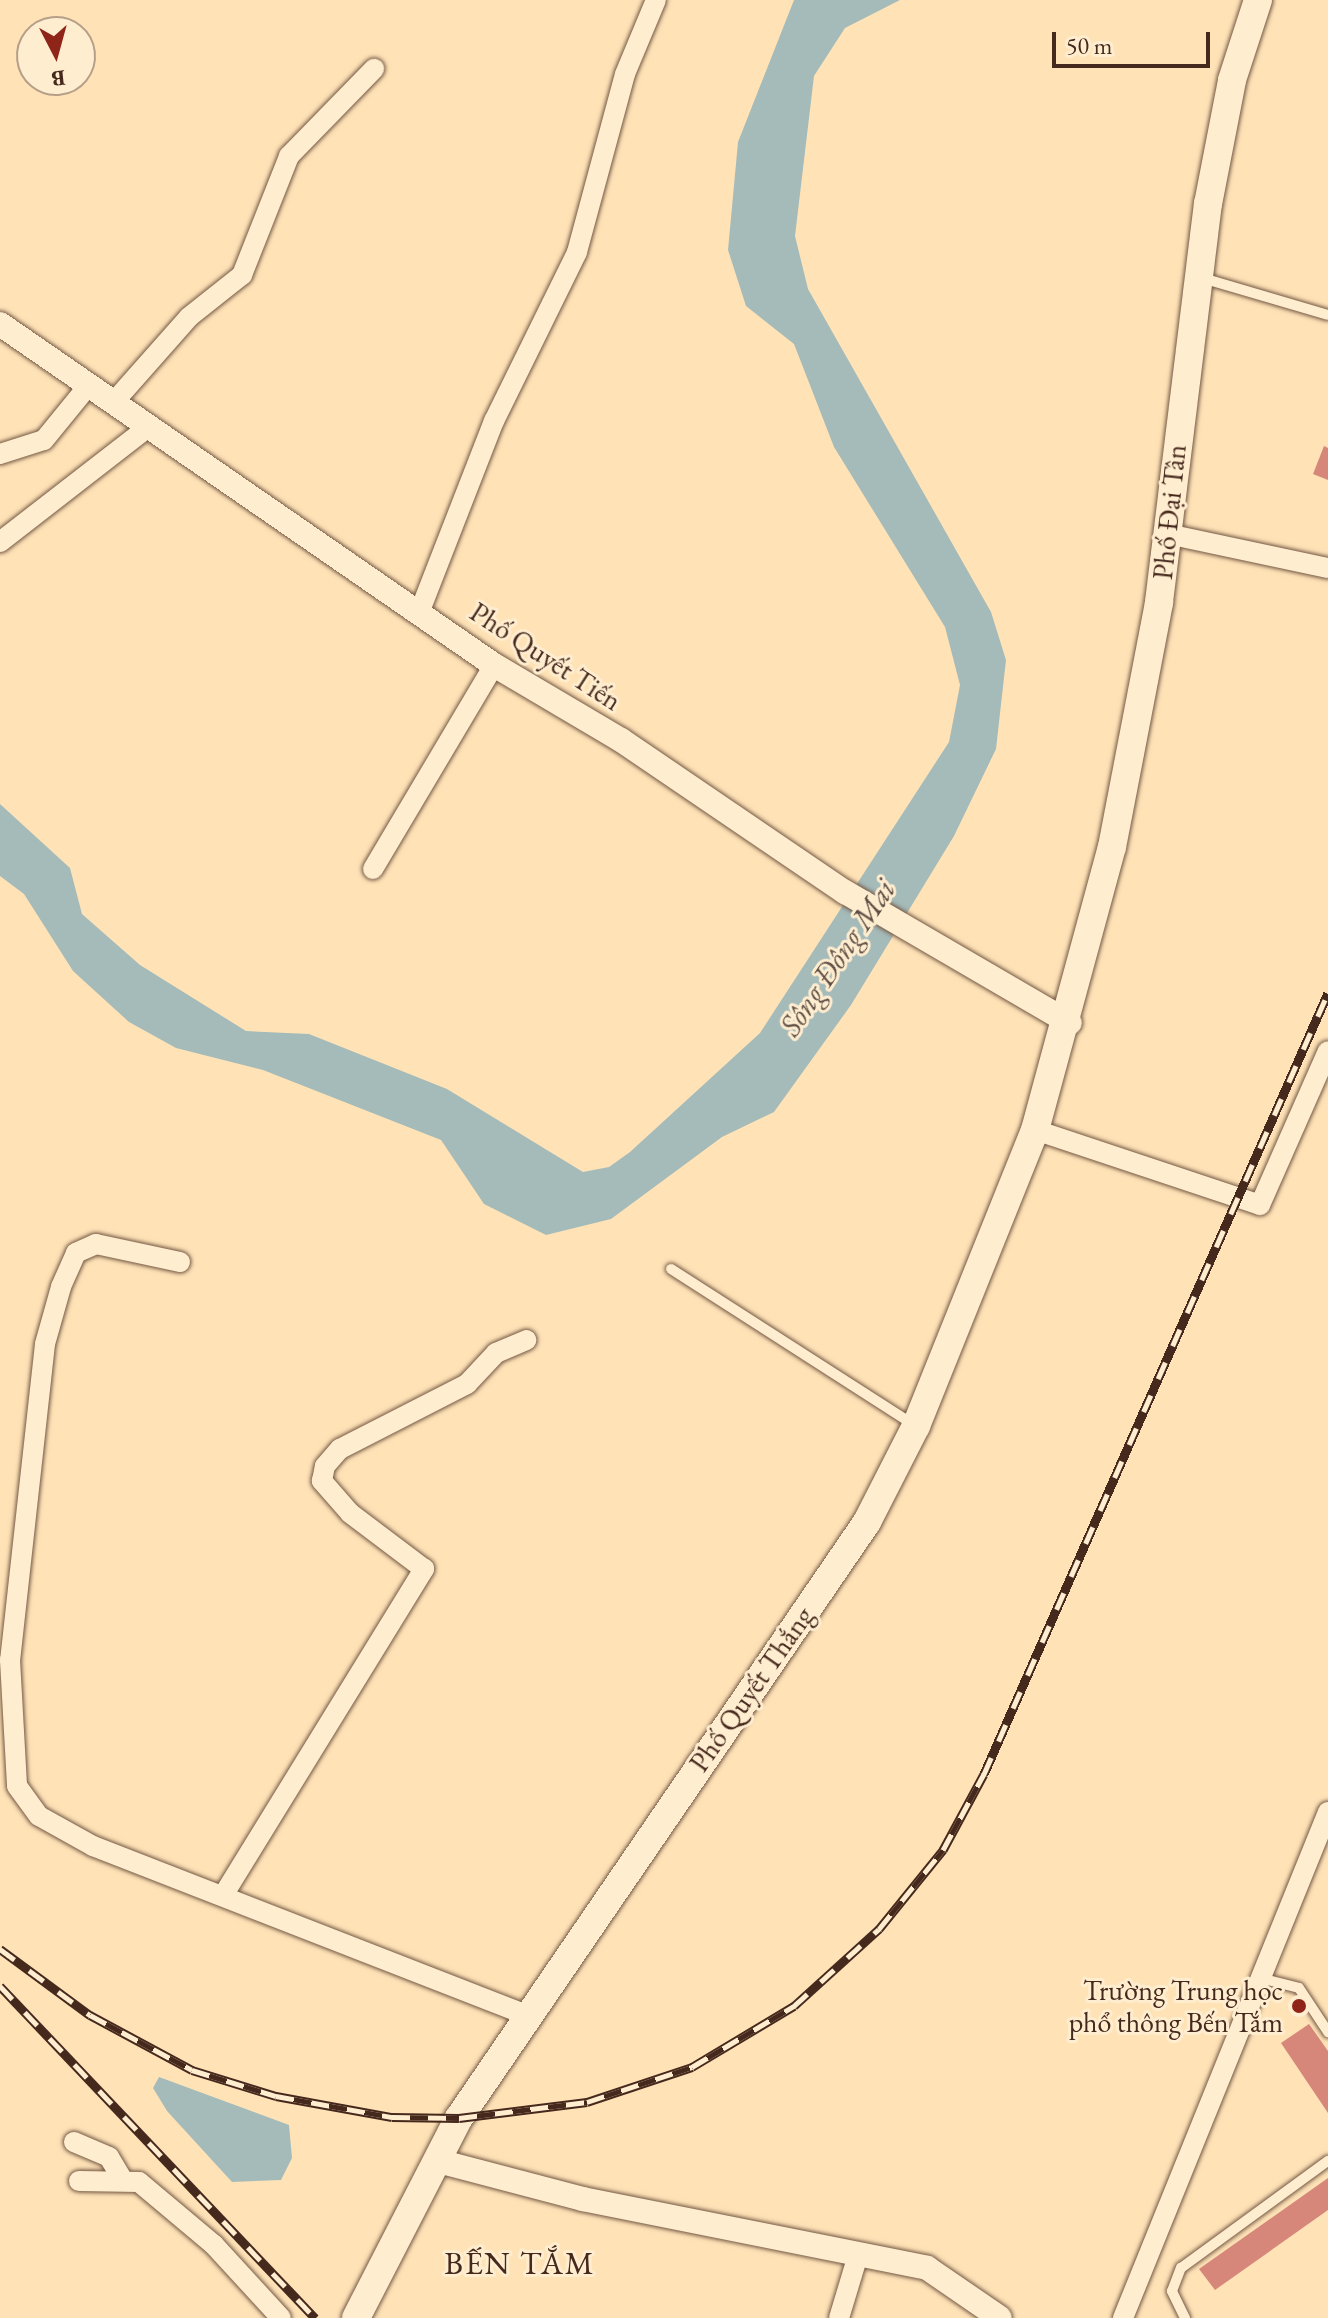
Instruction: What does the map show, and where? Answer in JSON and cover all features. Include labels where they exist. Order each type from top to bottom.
[{"type":"main road","name":"Phố Đại Tân","points":[[1070,1023],[1112,847],[1168,534],[1196,276],[1232,80],[1258,0]]},
{"type":"main road","name":"Phố Quyết Thắng","points":[[356,2318],[438,2161],[527,2015],[867,1522],[916,1426],[1035,1130],[1070,1023]]},
{"type":"street","points":[[421,608],[494,421],[577,252],[625,74],[656,0]]},
{"type":"street","points":[[113,403],[189,317],[242,275],[289,156],[374,69]]},
{"type":"street","name":"Phố Quyết Tiến","points":[[0,324],[148,427],[421,608],[494,665],[621,740],[845,892],[1070,1023]]},
{"type":"street","points":[[0,454],[44,440],[88,386]]},
{"type":"street","points":[[0,542],[148,427]]},
{"type":"street","points":[[1168,534],[1328,568]]},
{"type":"street","points":[[373,869],[494,665]]},
{"type":"street","points":[[1035,1130],[1260,1205],[1328,1051]]},
{"type":"street","points":[[180,1262],[96,1244],[76,1253],[61,1287],[45,1344],[10,1660],[12,1754],[17,1786],[39,1816],[93,1846],[224,1894],[527,2015]]},
{"type":"street","points":[[224,1894],[424,1569],[350,1513],[322,1481],[325,1466],[340,1449],[456,1391],[496,1353],[526,1340]]},
{"type":"street","points":[[1123,2318],[1328,1812]]},
{"type":"street","points":[[74,2142],[109,2157],[123,2180]]},
{"type":"street","points":[[438,2161],[583,2199],[927,2268],[1000,2318]]},
{"type":"street","points":[[79,2181],[139,2182],[175,2210],[281,2318]]},
{"type":"street","points":[[839,2318],[858,2255]]},
{"type":"lane","points":[[1196,276],[1328,315]]},
{"type":"lane","points":[[671,1269],[916,1426]]},
{"type":"lane","points":[[1260,1978],[1299,1988],[1328,2032]]},
{"type":"lane","points":[[1185,2318],[1172,2291],[1181,2268],[1328,2161]]},
{"type":"water","name":"Sông Đông Mai","points":[[794,0],[900,0],[845,28],[814,76],[795,236],[808,289],[991,612],[1006,660],[996,749],[954,836],[851,1005],[774,1112],[722,1137],[611,1219],[546,1235],[484,1204],[441,1140],[263,1070],[176,1048],[129,1022],[73,971],[24,894],[0,876],[0,804],[70,868],[82,914],[140,965],[246,1031],[309,1034],[447,1089],[583,1172],[609,1167],[630,1152],[760,1033],[949,742],[960,685],[945,627],[834,447],[794,344],[746,306],[728,250],[738,142]]},
{"type":"water","points":[[159,2077],[289,2125],[292,2158],[281,2180],[232,2182],[167,2111],[153,2088]]},
{"type":"building","points":[[1324,446],[1328,448],[1328,480],[1313,474]]},
{"type":"building","points":[[1309,2024],[1328,2051],[1328,2113],[1281,2043]]},
{"type":"building","points":[[1328,2178],[1328,2210],[1215,2290],[1199,2269]]},
{"type":"railway","points":[[0,1949],[90,2015],[192,2070],[276,2096],[392,2117],[459,2118],[587,2102],[692,2067],[794,2006],[879,1929],[943,1850],[984,1774],[1328,993]]},
{"type":"railway","points":[[0,1986],[315,2318]]},
{"type":"place","name":"Trường Trung học phổ thông Bến Tắm","points":[[1299,2006]]},
{"type":"district","name":"BẾN TẮM","points":[[520,2263]]}]
